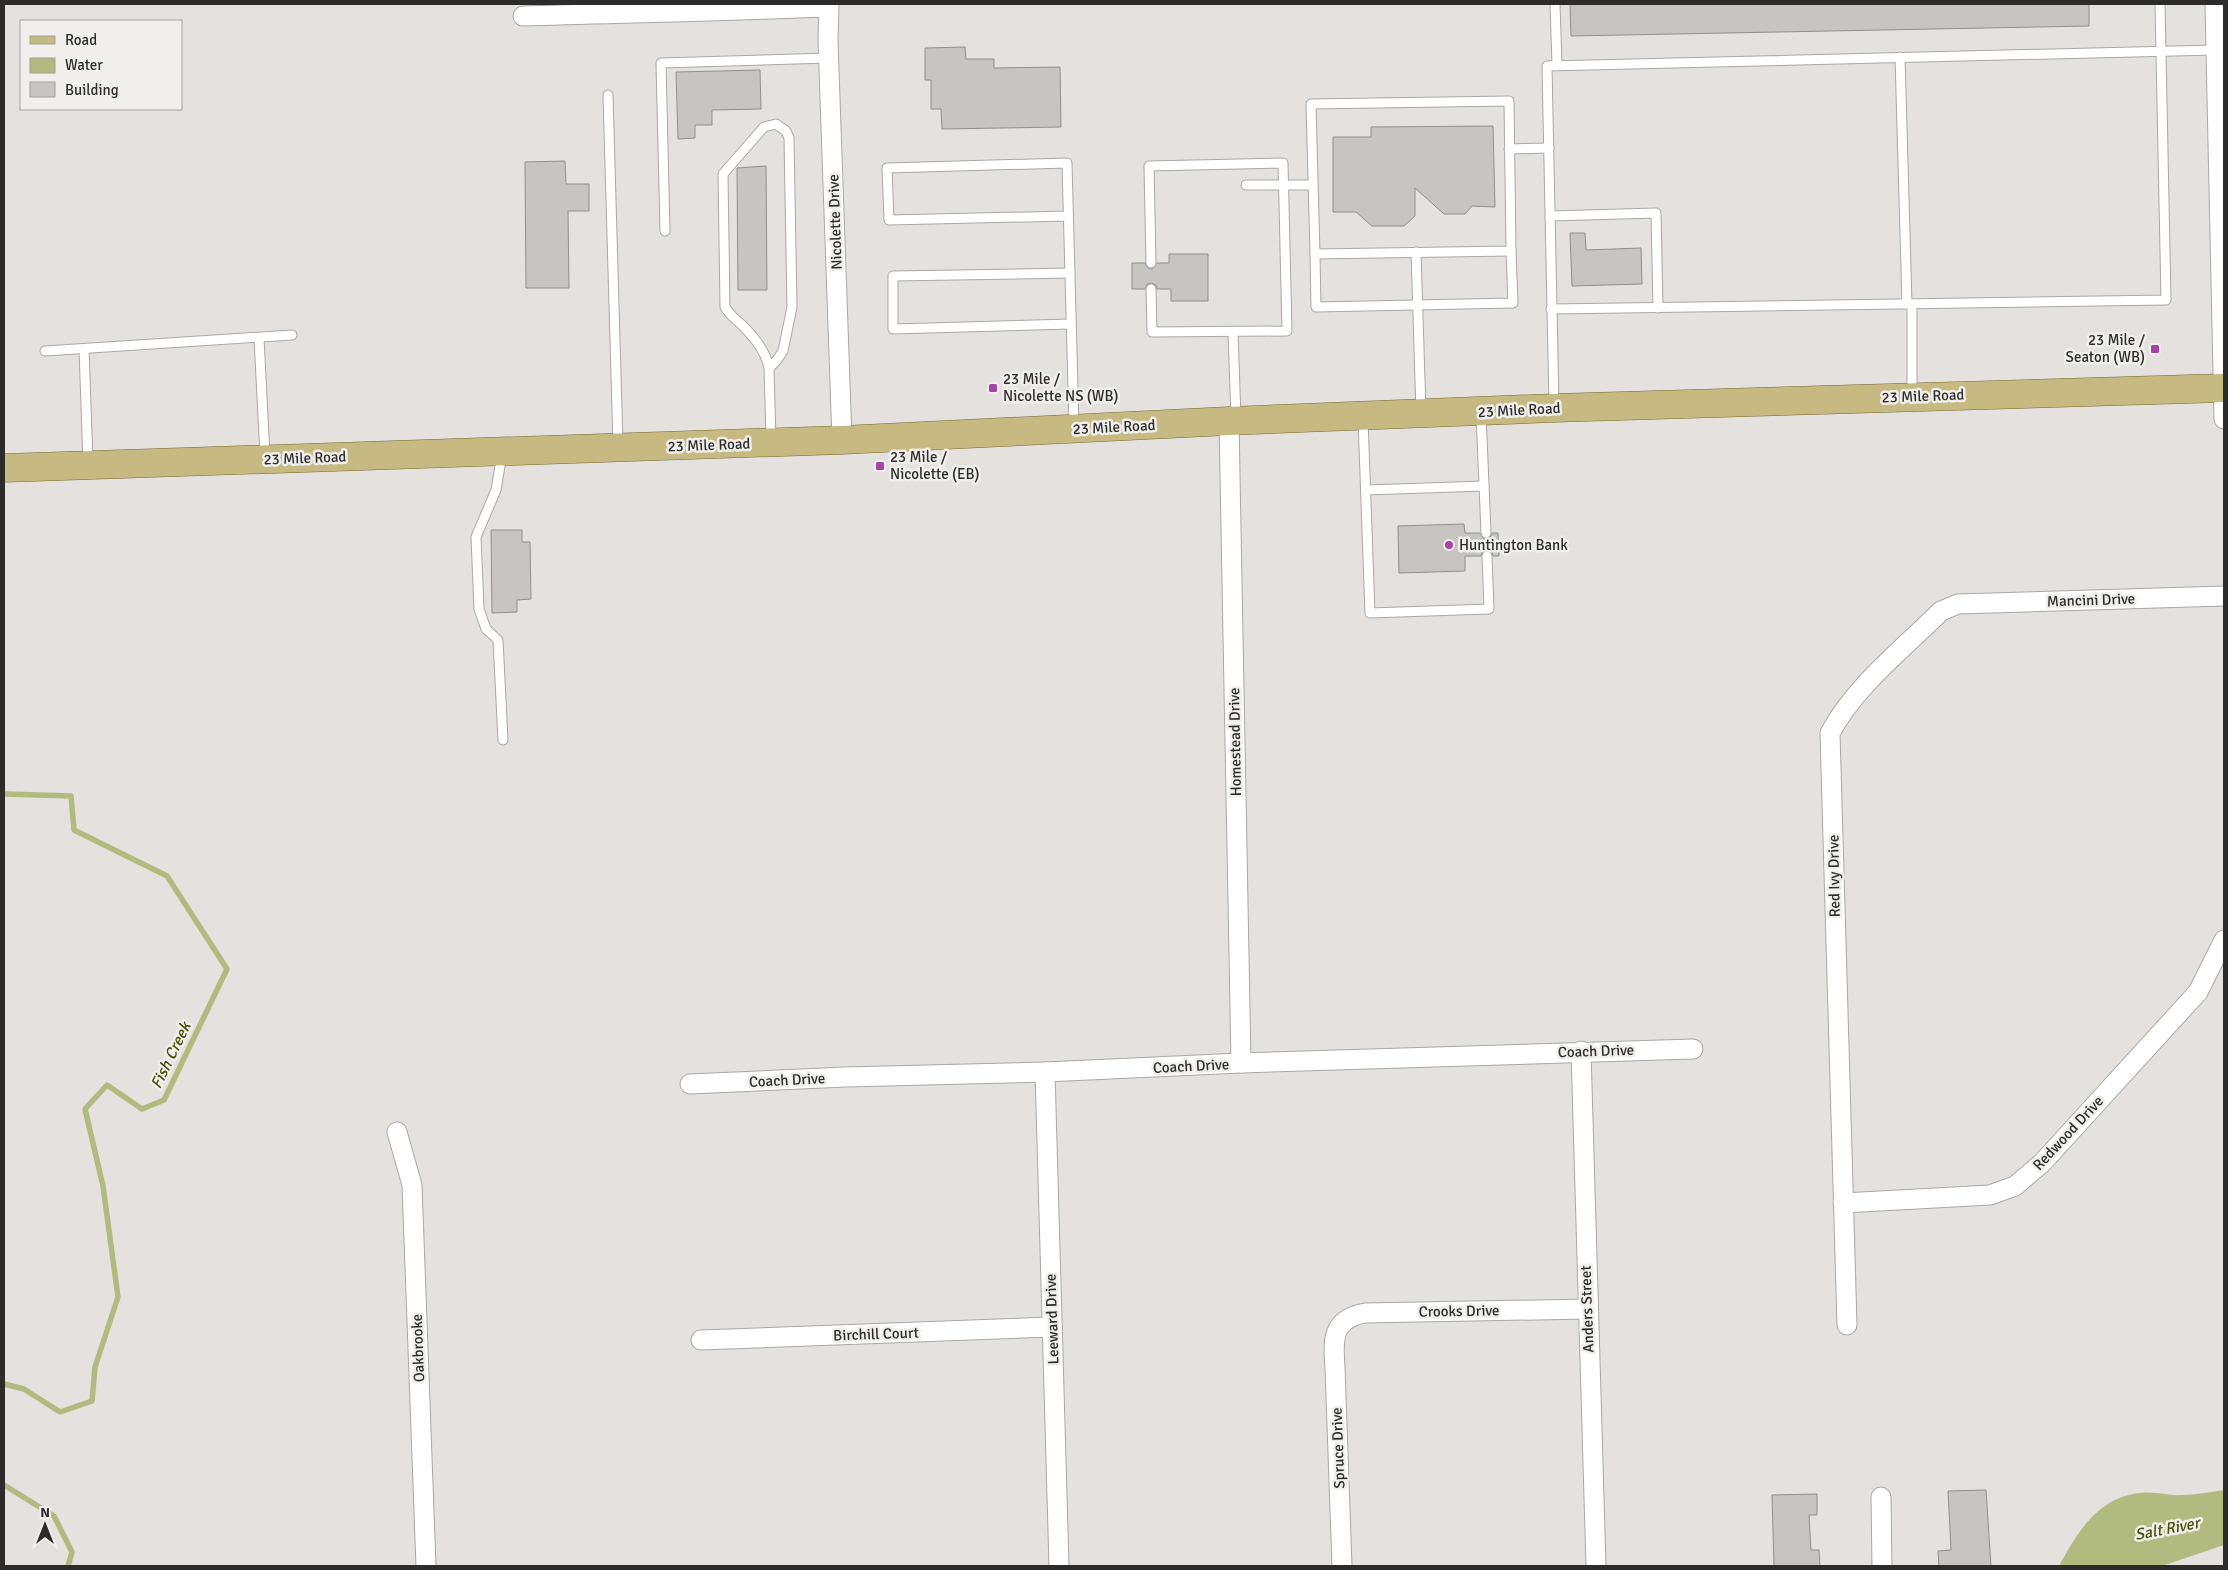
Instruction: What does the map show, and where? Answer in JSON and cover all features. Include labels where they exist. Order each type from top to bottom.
[{"type":"main road","name":"23 Mile Road","points":[[4,468],[842,440],[1554,408],[2223,388]]},
{"type":"street","points":[[2214,4],[2218,59],[2224,418]]},
{"type":"street","points":[[523,16],[660,8],[686,13],[828,5]]},
{"type":"street","name":"Nicolette Drive","points":[[828,5],[842,440]]},
{"type":"street","name":"Homestead Drive","points":[[1233,421],[1241,1064]]},
{"type":"street","name":"Mancini Drive","points":[[1958,604],[2224,596]]},
{"type":"street","name":"Red Ivy Drive","points":[[1847,1326],[1830,733],[1840,715],[1862,689],[1942,611],[1958,604]]},
{"type":"street","name":"Redwood Drive","points":[[1843,1203],[1990,1195],[2015,1186],[2042,1163],[2198,992],[2224,940]]},
{"type":"street","name":"Coach Drive","points":[[690,1084],[1581,1051],[1693,1049]]},
{"type":"street","name":"Anders Street","points":[[1581,1051],[1587,1309],[1596,1566]]},
{"type":"street","name":"Leeward Drive","points":[[1045,1072],[1059,1566]]},
{"type":"street","name":"Oakbrooke","points":[[397,1132],[412,1185],[426,1566]]},
{"type":"street","name":"Crooks Drive","points":[[1337,1331],[1346,1320],[1365,1313],[1587,1309]]},
{"type":"street","name":"Birchill Court","points":[[701,1340],[1052,1327]]},
{"type":"street","name":"Spruce Drive","points":[[1337,1331],[1333,1347],[1336,1368],[1342,1566]]},
{"type":"street","points":[[1881,1497],[1882,1566]]},
{"type":"lane","points":[[1555,4],[1557,65]]},
{"type":"lane","points":[[1551,309],[2166,300],[2160,4]]},
{"type":"lane","points":[[1554,408],[1547,66],[2160,51],[2218,59]]},
{"type":"lane","points":[[1900,57],[1912,396]]},
{"type":"lane","points":[[665,231],[661,63],[829,58]]},
{"type":"lane","points":[[608,95],[618,448]]},
{"type":"lane","points":[[1508,101],[1513,304],[1316,307],[1313,185],[1311,104],[1508,101]]},
{"type":"lane","points":[[769,368],[783,351],[792,306],[789,138],[786,131],[776,124],[764,127],[723,174],[725,306],[729,314],[746,329],[763,351],[769,368],[771,442]]},
{"type":"lane","points":[[1510,149],[1549,148]]},
{"type":"lane","points":[[1068,216],[889,220],[887,168],[1067,163],[1074,429]]},
{"type":"lane","points":[[1151,263],[1149,166],[1283,163],[1287,331],[1152,332],[1151,289]]},
{"type":"lane","points":[[1246,185],[1313,185]]},
{"type":"lane","points":[[1550,216],[1656,213],[1658,308]]},
{"type":"lane","points":[[1315,254],[1511,251]]},
{"type":"lane","points":[[1416,252],[1421,414]]},
{"type":"lane","points":[[1070,272],[892,276],[893,329],[1071,324]]},
{"type":"lane","points":[[1233,332],[1233,421]]},
{"type":"lane","points":[[45,351],[292,335]]},
{"type":"lane","points":[[259,338],[266,459]]},
{"type":"lane","points":[[84,349],[88,465]]},
{"type":"lane","points":[[1481,412],[1486,533]]},
{"type":"lane","points":[[1363,416],[1370,613],[1489,609],[1487,556]]},
{"type":"lane","points":[[502,452],[496,490],[476,537],[479,609],[486,629],[498,640],[503,740]]},
{"type":"lane","points":[[1366,490],[1484,486]]},
{"type":"water","name":"Salt River","points":[[2224,1490],[2224,1545],[2162,1566],[2059,1566],[2081,1529],[2112,1501],[2140,1493],[2187,1495]]},
{"type":"building","points":[[1570,4],[2089,4],[2089,26],[1571,36]]},
{"type":"building","points":[[965,47],[966,59],[994,59],[994,68],[1060,67],[1061,127],[942,129],[941,109],[931,109],[931,80],[925,80],[925,48]]},
{"type":"building","points":[[760,70],[761,109],[712,110],[712,125],[695,125],[695,138],[678,139],[676,72]]},
{"type":"building","points":[[1493,126],[1495,207],[1472,206],[1465,214],[1444,214],[1415,188],[1415,216],[1404,226],[1372,226],[1356,212],[1333,212],[1333,137],[1371,137],[1371,127]]},
{"type":"building","points":[[565,161],[566,184],[589,184],[589,211],[568,211],[569,288],[526,288],[525,162]]},
{"type":"building","points":[[766,166],[767,290],[738,290],[737,168]]},
{"type":"building","points":[[1570,233],[1585,233],[1586,250],[1641,248],[1642,284],[1572,286]]},
{"type":"building","points":[[1169,254],[1208,254],[1208,301],[1171,301],[1171,289],[1157,289],[1156,285],[1151,283],[1147,284],[1145,289],[1132,289],[1132,263],[1145,263],[1148,268],[1152,269],[1157,263],[1169,263]]},
{"type":"building","name":"Huntington Bank","points":[[1464,524],[1465,533],[1480,533],[1484,539],[1490,538],[1492,533],[1498,533],[1499,556],[1493,556],[1492,552],[1487,550],[1483,551],[1481,556],[1465,556],[1465,571],[1399,573],[1398,526]]},
{"type":"building","points":[[491,530],[522,530],[522,542],[530,542],[531,599],[517,600],[517,612],[492,613]]},
{"type":"building","points":[[1986,1490],[1991,1566],[1939,1566],[1938,1551],[1951,1550],[1948,1491]]},
{"type":"building","points":[[1817,1494],[1817,1515],[1809,1515],[1811,1550],[1819,1550],[1820,1566],[1774,1566],[1772,1495]]},
{"type":"waterway","name":"Fish Creek","points":[[4,794],[71,796],[74,830],[167,876],[227,969],[164,1100],[142,1109],[107,1085],[85,1109],[103,1186],[118,1297],[95,1367],[92,1401],[60,1412],[24,1389],[4,1384]]},
{"type":"waterway","name":"Fish Creek","points":[[4,1485],[54,1516],[72,1552],[68,1566]]},
{"type":"place","name":"23 Mile / Seaton (WB)","points":[[2155,349]]},
{"type":"place","name":"23 Mile / Nicolette NS (WB)","points":[[993,388]]},
{"type":"place","name":"23 Mile / Nicolette (EB)","points":[[880,466]]},
{"type":"place","name":"Huntington Bank","points":[[1449,545]]}]
